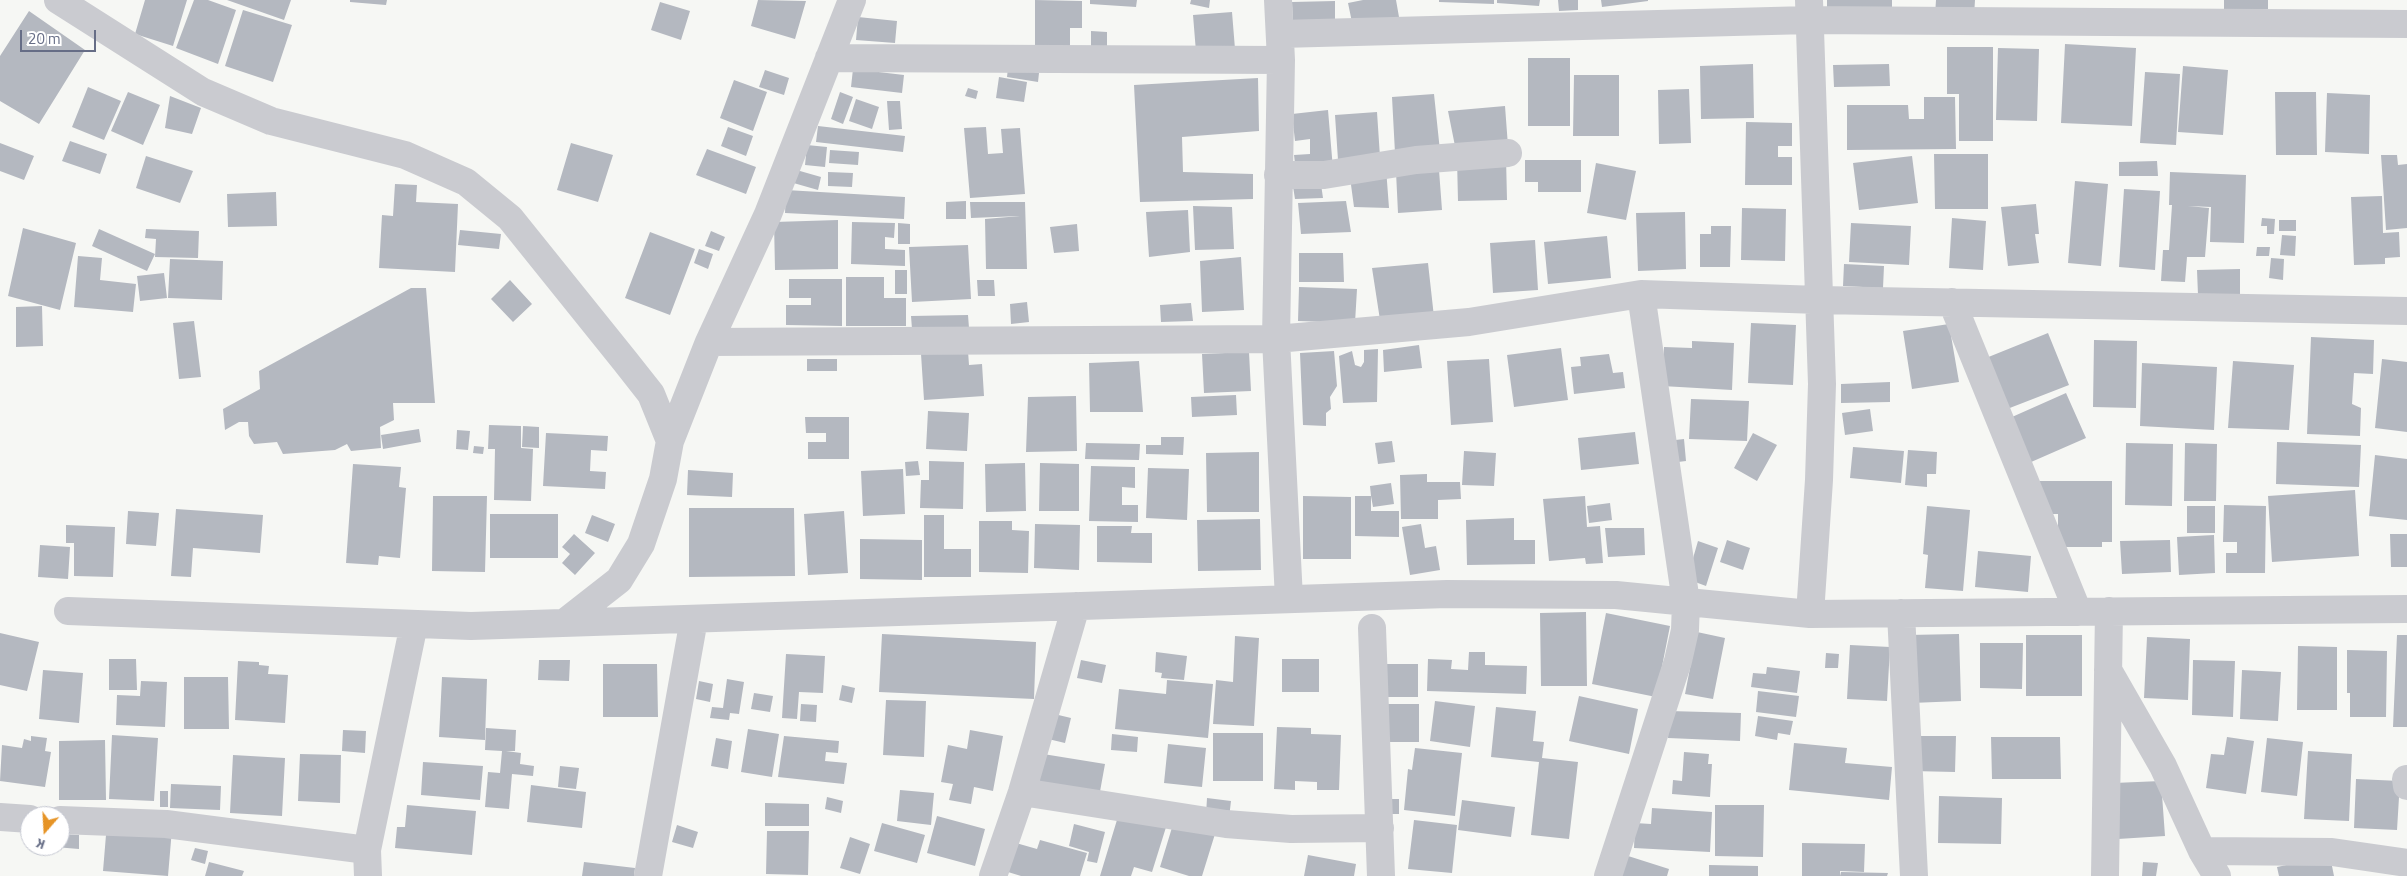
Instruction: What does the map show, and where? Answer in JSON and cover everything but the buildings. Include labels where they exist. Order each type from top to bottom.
[{"type":"street","points":[[58,0],[203,92],[270,121],[405,155],[466,182],[510,218],[651,394],[670,442]]},
{"type":"street","points":[[564,623],[619,580],[642,544],[663,479],[670,442],[708,342],[768,214],[852,0]]},
{"type":"street","points":[[1278,0],[1280,47],[1276,339],[1289,599]]},
{"type":"street","points":[[829,58],[1280,47],[1809,10],[2407,24]]},
{"type":"street","points":[[1809,10],[1822,384],[1819,480],[1810,614]]},
{"type":"street","points":[[1278,175],[1324,175],[1416,160],[1508,153]]},
{"type":"street","points":[[708,342],[1276,339],[1469,322],[1641,294],[1819,300],[2407,311]]},
{"type":"street","points":[[1608,876],[1678,661],[1685,630],[1686,602],[1641,294]]},
{"type":"street","points":[[1952,302],[2078,612]]},
{"type":"street","points":[[68,611],[471,626],[1447,594],[1616,595],[1810,614],[2407,609]]},
{"type":"street","points":[[998,875],[1076,606]]},
{"type":"street","points":[[2105,876],[2109,611]]},
{"type":"street","points":[[1901,613],[1914,876]]},
{"type":"street","points":[[648,876],[694,619]]},
{"type":"street","points":[[70,820],[166,824],[367,863],[414,624]]},
{"type":"street","points":[[1372,628],[1381,876]]},
{"type":"street","points":[[2108,670],[2163,766],[2202,851],[2217,876]]},
{"type":"street","points":[[1022,792],[1226,824],[1290,829],[1380,828]]},
{"type":"street","points":[[0,817],[20,818]]},
{"type":"street","points":[[2202,851],[2332,852],[2407,863]]}]
